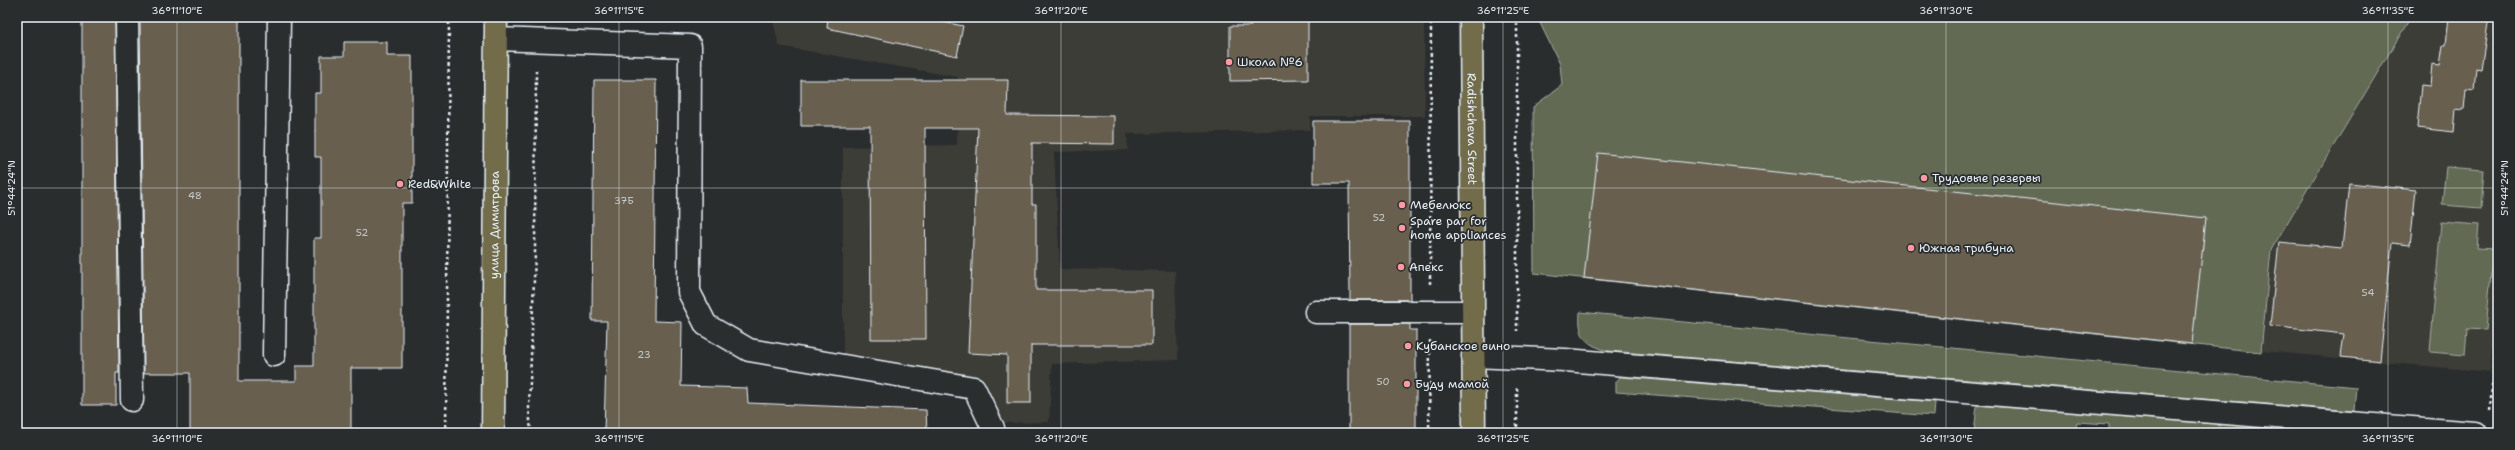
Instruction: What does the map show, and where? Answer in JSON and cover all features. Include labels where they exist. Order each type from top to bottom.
[{"type":"main road","name":"улица Димитрова","points":[[493,433],[496,17]]},
{"type":"main road","name":"Radishcheva Street","points":[[1471,17],[1474,433]]},
{"type":"street","points":[[127,17],[132,400]]},
{"type":"street","points":[[274,355],[280,17]]},
{"type":"street","points":[[496,39],[536,39],[690,46],[688,292],[706,325],[749,350],[974,388],[993,428],[993,433]]},
{"type":"street","points":[[1316,312],[1473,312]]},
{"type":"street","points":[[1473,356],[2482,425]]},
{"type":"path","points":[[446,433],[449,17]]},
{"type":"path","points":[[1430,433],[1431,17]]},
{"type":"path","points":[[1517,17],[1517,433]]},
{"type":"path","points":[[531,433],[529,408],[535,254],[536,39]]},
{"type":"path","points":[[2482,425],[2498,312]]},
{"type":"shaded area","points":[[772,17],[1424,17],[1425,116],[1310,116],[1310,130],[1127,134],[1128,150],[1054,152],[1060,269],[1175,271],[1178,360],[1052,364],[1049,422],[1005,423],[981,377],[843,353],[843,147],[957,145],[958,77],[779,46]]},
{"type":"shaded area","points":[[2412,17],[2498,17],[2498,281],[2490,372],[2262,351],[2272,250]]},
{"type":"green space","name":"Трудовые резервы","points":[[1537,17],[2411,17],[2271,250],[2261,352],[1534,273],[1533,107],[1562,85],[1560,64]]},
{"type":"green space","points":[[2446,167],[2484,170],[2481,208],[2442,205]]},
{"type":"green space","points":[[2441,222],[2479,225],[2477,248],[2493,249],[2486,330],[2467,329],[2465,355],[2430,352]]},
{"type":"green space","points":[[1580,312],[2356,387],[2354,411],[1609,351],[1594,346],[1585,338],[1580,327]]},
{"type":"green space","points":[[1620,377],[1935,402],[1934,416],[1616,392],[1616,382]]},
{"type":"green space","points":[[1977,405],[2258,427],[2257,433],[2109,433],[2109,424],[2077,422],[2075,433],[1974,433]]},
{"type":"green space","points":[[2278,429],[2327,433],[2277,433]]},
{"type":"building","points":[[82,17],[115,17],[119,373],[116,373],[116,405],[82,405]]},
{"type":"building","points":[[140,17],[239,17],[239,381],[296,381],[296,366],[314,366],[314,238],[321,238],[321,157],[315,157],[315,93],[321,93],[321,56],[344,56],[344,42],[387,42],[387,56],[412,56],[412,203],[402,203],[402,368],[351,368],[351,433],[190,433],[190,373],[144,373]]},
{"type":"building","points":[[828,17],[919,17],[963,26],[957,56],[827,28]]},
{"type":"building","points":[[1251,17],[1308,17],[1308,80],[1230,81],[1230,26],[1251,26]]},
{"type":"building","points":[[2449,17],[2489,17],[2481,69],[2476,68],[2474,90],[2466,89],[2464,110],[2456,109],[2454,132],[2417,128],[2421,85],[2430,86],[2432,64],[2440,65],[2443,45],[2446,45]]},
{"type":"building","points":[[594,80],[656,80],[654,321],[682,322],[681,386],[747,388],[748,403],[926,410],[927,433],[604,433],[607,321],[592,321]]},
{"type":"building","points":[[801,80],[1008,80],[1007,115],[1114,116],[1114,144],[1032,143],[1032,204],[1036,204],[1036,290],[1152,290],[1152,345],[1031,345],[1031,403],[1007,403],[1007,355],[968,353],[978,128],[925,128],[926,339],[871,339],[870,126],[801,126]]},
{"type":"building","points":[[1313,121],[1410,121],[1410,300],[1350,300],[1349,183],[1313,183]]},
{"type":"building","name":"Южная трибуна","points":[[1598,153],[2206,218],[2192,344],[1584,278]]},
{"type":"building","points":[[2349,183],[2416,190],[2410,245],[2392,243],[2380,361],[2341,357],[2344,334],[2270,326],[2279,242],[2342,248]]},
{"type":"building","points":[[1349,324],[1410,324],[1410,330],[1416,330],[1416,433],[1349,433]]},
{"type":"place","name":"Школа №6","points":[[1229,62]]},
{"type":"place","name":"Трудовые резервы","points":[[1924,178]]},
{"type":"place","name":"Red&White","points":[[400,184]]},
{"type":"place","name":"Мебелюкс","points":[[1402,205]]},
{"type":"place","name":"Spare par for home appliances","points":[[1402,228]]},
{"type":"place","name":"Южная трибуна","points":[[1911,248]]},
{"type":"place","name":"Апекс","points":[[1401,267]]},
{"type":"place","name":"Кубанское вино","points":[[1408,346]]},
{"type":"place","name":"Буду мамой","points":[[1407,384]]}]
